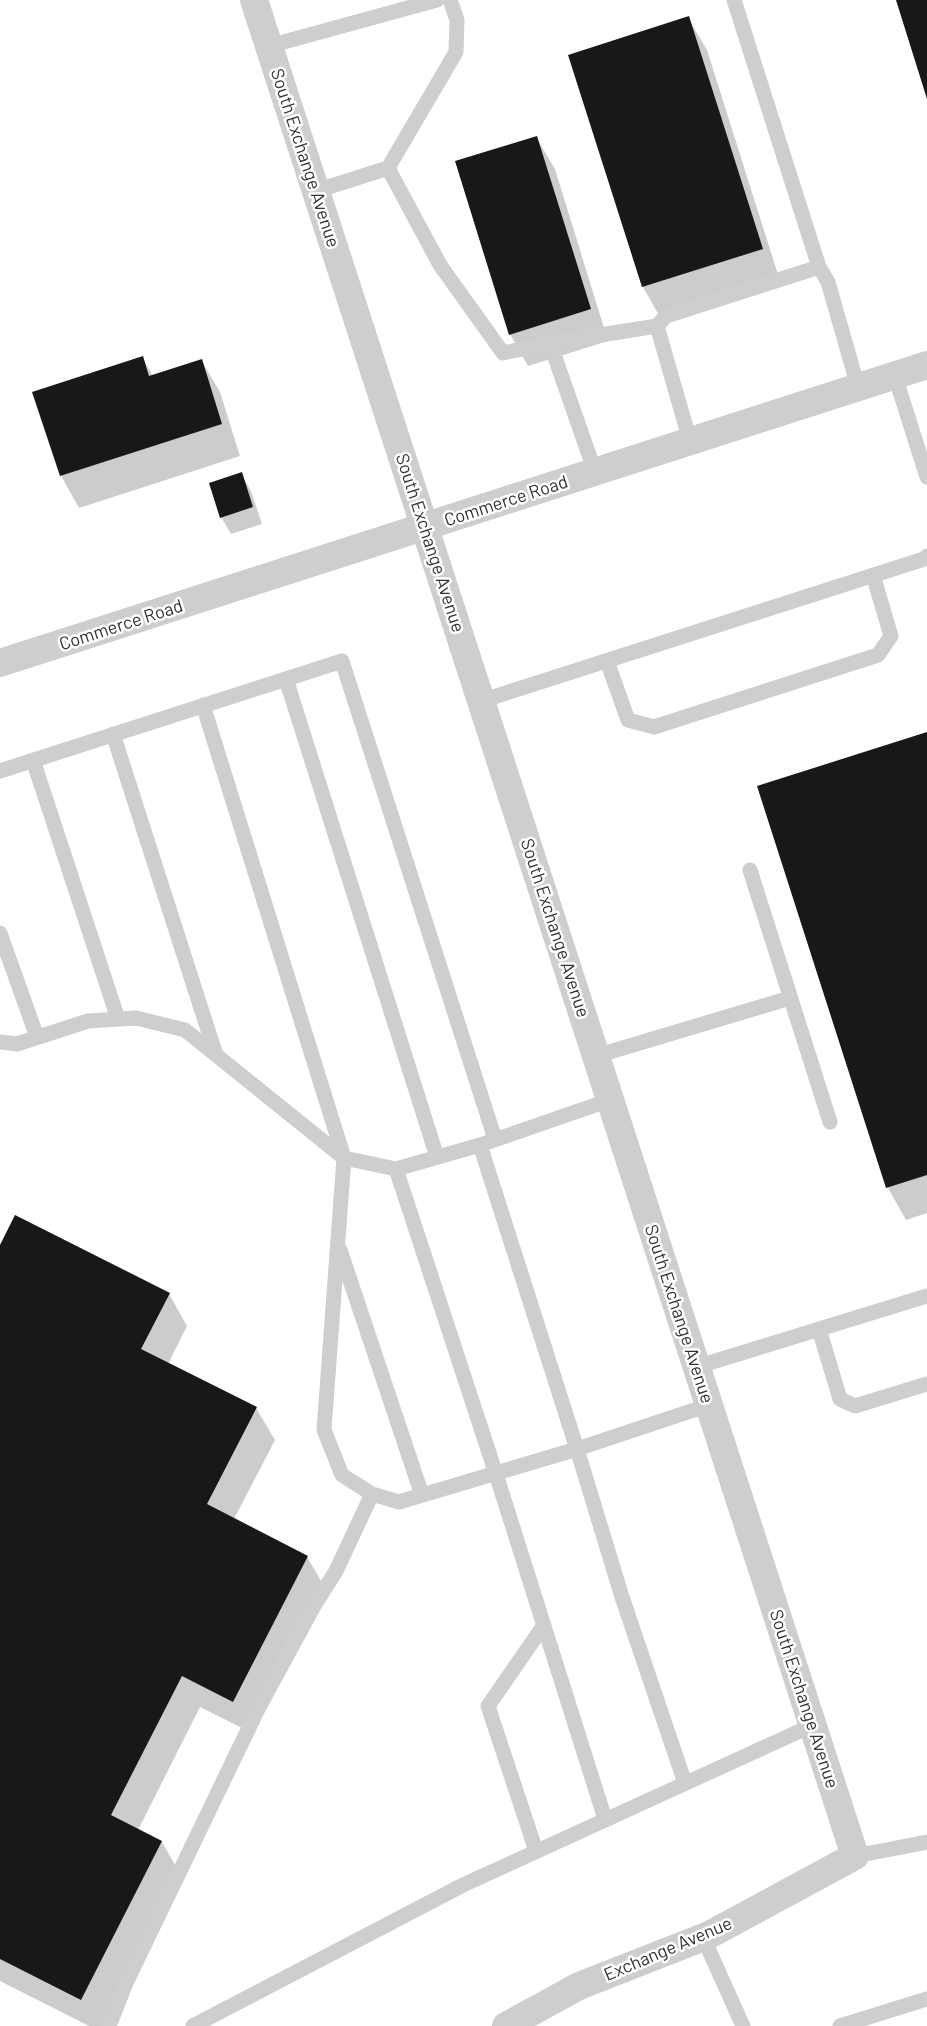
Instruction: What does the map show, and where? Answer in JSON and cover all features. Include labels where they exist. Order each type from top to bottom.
[{"type":"street","name":"South Exchange Avenue","points":[[254,0],[855,1856]]},
{"type":"street","name":"Commerce Road","points":[[0,663],[927,365]]},
{"type":"street","name":"Exchange Avenue","points":[[506,2026],[579,1986],[703,1937],[855,1856]]},
{"type":"lane","points":[[269,46],[437,0]]},
{"type":"lane","points":[[316,191],[388,168],[456,52],[456,20],[450,0]]},
{"type":"lane","points":[[734,0],[819,267],[828,282],[858,387]]},
{"type":"lane","points":[[388,168],[440,265],[503,353],[550,343],[657,326],[666,316],[819,267]]},
{"type":"lane","points":[[657,326],[690,442]]},
{"type":"lane","points":[[550,343],[595,472]]},
{"type":"lane","points":[[895,376],[927,477]]},
{"type":"lane","points":[[481,702],[924,559],[927,556]]},
{"type":"lane","points":[[607,661],[628,720],[654,727],[878,655],[891,636],[873,575]]},
{"type":"lane","points":[[0,771],[342,661],[495,1140]]},
{"type":"lane","points":[[286,679],[437,1157]]},
{"type":"lane","points":[[203,705],[344,1158],[324,1430],[342,1475],[372,1494],[399,1502],[577,1449],[709,1405]]},
{"type":"lane","points":[[113,734],[216,1055]]},
{"type":"lane","points":[[33,760],[118,1019]]},
{"type":"lane","points":[[750,870],[830,1122]]},
{"type":"lane","points":[[0,933],[37,1037]]},
{"type":"lane","points":[[596,1056],[790,998]]},
{"type":"lane","points":[[0,1042],[17,1044],[88,1021],[118,1019],[136,1018],[185,1030],[344,1158],[396,1169],[480,1145],[610,1100]]},
{"type":"lane","points":[[480,1145],[622,1597],[684,1783]]},
{"type":"lane","points":[[396,1169],[496,1474],[605,1819]]},
{"type":"lane","points":[[338,1244],[422,1495]]},
{"type":"lane","points":[[696,1367],[927,1296]]},
{"type":"lane","points":[[819,1329],[840,1399],[855,1406],[927,1384]]},
{"type":"lane","points":[[109,2026],[126,1983],[258,1709],[314,1606],[336,1571],[372,1494]]},
{"type":"lane","points":[[536,1851],[488,1706],[544,1625]]},
{"type":"lane","points":[[193,2026],[463,1885],[812,1725]]},
{"type":"lane","points":[[855,1856],[927,1842]]},
{"type":"lane","points":[[703,1937],[743,2026]]},
{"type":"lane","points":[[840,2026],[927,1999]]},
{"type":"building","points":[[896,0],[927,0],[927,99]]},
{"type":"building","points":[[689,16],[763,249],[642,287],[568,55]]},
{"type":"building","points":[[537,136],[591,309],[509,335],[455,161]]},
{"type":"building","points":[[143,356],[149,376],[202,359],[222,424],[60,476],[32,392]]},
{"type":"building","points":[[242,472],[253,507],[220,518],[209,483]]},
{"type":"building","points":[[927,732],[927,1175],[886,1188],[757,786]]},
{"type":"building","points":[[15,1215],[170,1293],[141,1349],[257,1407],[207,1504],[308,1556],[233,1702],[182,1676],[111,1815],[162,1841],[81,2000],[0,1959],[0,1245]]}]
